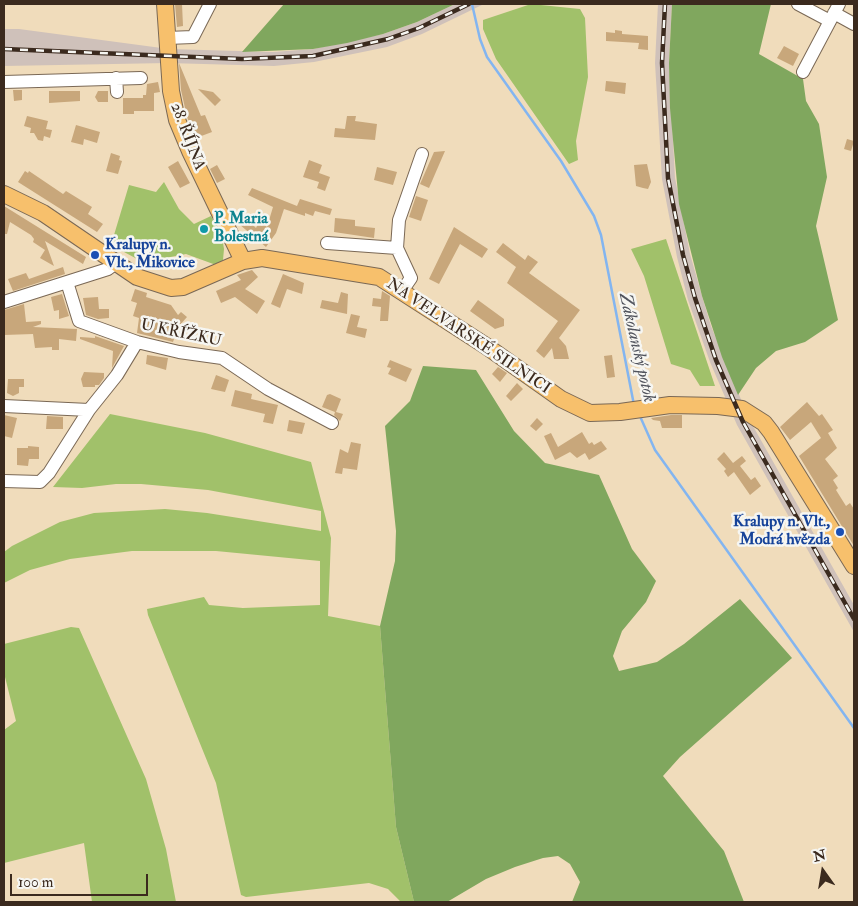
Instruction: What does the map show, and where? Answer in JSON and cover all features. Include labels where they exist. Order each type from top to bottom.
[{"type":"main road","name":"28. ŘÍJNA","points":[[165,4],[171,91],[177,120],[243,261]]},
{"type":"main road","name":"NA VELVARSKÉ SILNICI","points":[[4,194],[43,213],[138,277],[171,288],[183,287],[243,261],[269,258],[371,275],[389,282],[574,408],[590,412],[625,411],[670,405],[736,408],[764,423],[771,432],[854,566]]},
{"type":"street","points":[[167,38],[193,37],[210,4]]},
{"type":"street","points":[[798,4],[834,13],[854,24]]},
{"type":"street","points":[[803,72],[834,13]]},
{"type":"street","points":[[116,78],[117,92]]},
{"type":"street","points":[[4,82],[141,78]]},
{"type":"street","points":[[402,291],[411,278],[397,248],[399,220],[422,154]]},
{"type":"street","points":[[326,243],[397,248]]},
{"type":"street","points":[[4,302],[108,269],[116,263]]},
{"type":"street","name":"U KŘÍŽKU","points":[[67,282],[79,321],[137,342],[179,352],[222,358],[268,389],[332,423]]},
{"type":"street","points":[[4,480],[40,482],[49,473],[89,410],[117,375],[137,342]]},
{"type":"street","points":[[4,406],[89,410]]},
{"type":"shaded area","points":[[455,4],[484,4],[422,34],[387,47],[314,62],[274,66],[168,63],[4,66],[4,29],[19,29],[169,49],[273,52],[313,49],[383,34],[417,22]]},
{"type":"shaded area","points":[[658,4],[672,4],[669,63],[675,178],[690,254],[711,326],[749,419],[854,605],[854,632],[737,425],[710,362],[688,300],[677,257],[662,179],[655,63]]},
{"type":"green space","points":[[284,4],[455,4],[417,22],[383,34],[347,43],[313,49],[242,52]]},
{"type":"green space","points":[[531,4],[580,9],[585,18],[588,77],[576,141],[578,160],[569,164],[496,59],[483,29],[483,20]]},
{"type":"green space","points":[[672,4],[771,4],[759,54],[803,79],[806,101],[819,124],[827,177],[816,226],[838,320],[805,342],[776,351],[756,368],[738,395],[722,357],[702,296],[679,204],[670,108],[669,63]]},
{"type":"green space","points":[[164,182],[179,209],[194,224],[211,216],[222,237],[224,249],[223,260],[216,265],[186,254],[155,260],[139,260],[111,245],[129,185],[156,192]]},
{"type":"green space","points":[[666,239],[715,386],[700,386],[690,370],[671,364],[644,276],[631,249]]},
{"type":"green space","points":[[423,366],[476,370],[514,431],[545,463],[599,475],[632,549],[656,581],[646,602],[622,631],[613,656],[619,671],[657,662],[684,644],[740,599],[792,658],[680,757],[663,776],[724,851],[744,902],[572,902],[580,882],[570,864],[558,856],[543,858],[486,879],[447,902],[414,902],[396,827],[380,626],[395,561],[396,531],[385,426],[410,401]]},
{"type":"green space","points":[[110,414],[205,433],[311,462],[331,538],[328,616],[380,626],[396,827],[414,902],[401,902],[388,889],[369,883],[246,897],[241,895],[216,783],[148,615],[147,609],[204,597],[209,605],[243,608],[320,605],[320,561],[216,551],[132,551],[70,559],[30,570],[4,583],[4,552],[12,546],[60,522],[94,513],[165,509],[207,513],[321,531],[321,511],[208,490],[141,484],[116,484],[82,488],[53,487]]},
{"type":"green space","points":[[71,627],[79,628],[146,779],[166,849],[176,902],[92,902],[84,843],[4,863],[4,730],[16,721],[4,673],[4,644]]},
{"type":"building","points":[[175,4],[182,4],[183,26],[177,27]]},
{"type":"building","points":[[615,30],[622,31],[622,34],[648,36],[648,50],[638,49],[639,43],[606,41],[606,32],[615,33]]},
{"type":"building","points":[[784,46],[799,54],[793,66],[777,58]]},
{"type":"building","points":[[179,63],[201,116],[205,115],[212,132],[196,138],[187,117],[181,90]]},
{"type":"building","points":[[606,81],[626,83],[625,94],[605,91]]},
{"type":"building","points":[[158,82],[160,92],[154,93],[154,111],[134,111],[134,114],[123,114],[123,98],[143,98],[143,95],[146,95],[147,84]]},
{"type":"building","points":[[198,89],[213,92],[221,100],[215,106]]},
{"type":"building","points":[[13,90],[22,90],[22,100],[14,101]]},
{"type":"building","points":[[49,91],[80,91],[80,101],[49,103]]},
{"type":"building","points":[[98,91],[108,91],[108,102],[98,102],[95,97]]},
{"type":"building","points":[[27,116],[48,121],[46,129],[52,130],[50,138],[44,136],[43,141],[38,140],[34,133],[30,133],[31,128],[24,126]]},
{"type":"building","points":[[347,116],[356,116],[355,121],[377,124],[375,140],[334,137],[335,128],[345,129]]},
{"type":"building","points":[[76,125],[100,132],[97,143],[84,139],[83,145],[71,142]]},
{"type":"building","points":[[847,139],[854,141],[851,151],[844,149]]},
{"type":"building","points":[[445,151],[429,188],[420,184],[434,152]]},
{"type":"building","points":[[111,153],[120,156],[119,160],[122,161],[118,174],[106,171]]},
{"type":"building","points":[[309,160],[322,165],[319,173],[330,177],[325,191],[317,188],[319,182],[303,177]]},
{"type":"building","points":[[178,161],[190,183],[180,188],[168,167]]},
{"type":"building","points":[[647,164],[651,182],[648,189],[636,186],[634,165]]},
{"type":"building","points":[[217,165],[225,179],[217,183],[210,169]]},
{"type":"building","points":[[377,167],[397,172],[393,185],[374,180]]},
{"type":"building","points":[[25,171],[28,173],[29,171],[63,194],[66,191],[92,207],[88,214],[103,224],[97,232],[18,182]]},
{"type":"building","points":[[252,188],[297,206],[300,199],[332,209],[330,215],[315,211],[313,216],[305,213],[305,216],[284,209],[276,233],[266,247],[239,224],[246,218],[256,228],[260,220],[267,227],[273,207],[248,195]]},
{"type":"building","points":[[416,196],[428,200],[421,221],[409,217]]},
{"type":"building","points":[[4,206],[86,257],[83,264],[45,241],[54,266],[40,258],[45,250],[33,242],[34,239],[31,235],[10,222],[7,234],[4,234]]},
{"type":"building","points":[[335,218],[355,220],[355,226],[375,228],[374,238],[334,232]]},
{"type":"building","points":[[454,227],[488,249],[482,258],[460,244],[439,284],[429,279]]},
{"type":"building","points":[[503,243],[525,260],[528,255],[538,262],[529,273],[580,310],[559,338],[566,346],[569,359],[554,359],[552,348],[544,358],[536,351],[558,321],[507,283],[516,267],[496,252]]},
{"type":"building","points":[[63,267],[65,274],[13,291],[8,279],[26,273],[29,279]]},
{"type":"building","points":[[252,270],[258,277],[245,289],[265,301],[257,314],[235,297],[221,303],[216,291],[241,280],[237,275]]},
{"type":"building","points":[[283,274],[304,283],[302,294],[287,289],[280,308],[271,304]]},
{"type":"building","points":[[135,289],[147,293],[146,297],[171,305],[178,315],[181,312],[187,317],[171,335],[175,336],[173,342],[137,333],[139,318],[133,316],[137,303],[131,301]]},
{"type":"building","points":[[382,291],[390,296],[388,321],[380,321],[381,307],[372,306],[373,298],[381,299]]},
{"type":"building","points":[[341,292],[348,294],[347,314],[320,308],[322,300],[338,303]]},
{"type":"building","points":[[62,294],[69,316],[59,319],[59,310],[54,311],[51,297]]},
{"type":"building","points":[[98,297],[99,309],[109,309],[109,318],[98,319],[86,315],[83,298]]},
{"type":"building","points":[[478,300],[504,319],[504,326],[495,329],[470,311]]},
{"type":"building","points":[[24,304],[26,322],[41,321],[41,324],[33,327],[77,329],[76,341],[59,339],[59,350],[52,350],[52,347],[35,348],[33,334],[4,335],[4,310]]},
{"type":"building","points":[[351,314],[360,316],[357,327],[367,329],[365,338],[346,333]]},
{"type":"building","points":[[95,336],[124,346],[112,368],[113,351],[80,339],[80,337],[95,338]]},
{"type":"building","points":[[147,355],[168,358],[166,370],[146,364]]},
{"type":"building","points":[[612,355],[615,377],[607,378],[604,356]]},
{"type":"building","points":[[390,360],[412,369],[406,382],[388,374],[391,368],[387,367]]},
{"type":"building","points":[[498,367],[507,373],[500,382],[492,374]]},
{"type":"building","points":[[84,372],[104,373],[104,378],[95,387],[83,387],[81,379]]},
{"type":"building","points":[[216,375],[229,380],[225,392],[211,389]]},
{"type":"building","points":[[8,379],[24,379],[24,387],[19,387],[19,393],[13,396],[7,393]]},
{"type":"building","points":[[517,383],[523,389],[511,401],[506,396]]},
{"type":"building","points":[[235,390],[252,394],[251,399],[278,405],[273,424],[263,422],[265,414],[231,406]]},
{"type":"building","points":[[330,394],[341,399],[336,412],[343,414],[340,421],[334,415],[335,412],[322,407],[327,395]]},
{"type":"building","points":[[807,402],[819,416],[822,414],[833,430],[828,433],[837,448],[825,459],[838,476],[833,480],[838,488],[836,490],[846,506],[850,503],[854,509],[854,546],[799,456],[821,438],[811,422],[790,440],[780,427]]},
{"type":"building","points":[[4,415],[17,418],[12,438],[4,436]]},
{"type":"building","points":[[682,415],[682,428],[662,428],[660,421],[651,418]]},
{"type":"building","points":[[47,416],[63,417],[63,429],[46,429]]},
{"type":"building","points":[[537,418],[543,424],[536,431],[530,426]]},
{"type":"building","points":[[289,420],[305,423],[302,434],[287,431]]},
{"type":"building","points":[[582,432],[589,444],[592,442],[594,445],[601,441],[607,449],[589,460],[585,453],[577,458],[570,452],[555,460],[544,436],[551,433],[558,447]]},
{"type":"building","points":[[351,442],[361,444],[357,470],[343,468],[342,474],[335,473],[340,449],[348,453]]},
{"type":"building","points":[[28,446],[39,447],[39,459],[29,459],[28,466],[17,465],[17,448],[28,448]]},
{"type":"building","points":[[724,452],[733,463],[742,456],[746,461],[740,466],[751,480],[755,477],[761,486],[750,495],[734,472],[728,477],[724,471],[726,469],[717,459]]},
{"type":"waterway","name":"Zákolanský potok","points":[[472,4],[480,39],[487,57],[561,161],[594,216],[601,235],[634,405]]},
{"type":"waterway","name":"Zákolanský potok","points":[[639,414],[655,450],[854,728]]},
{"type":"railway","points":[[4,49],[242,59],[313,56],[388,39],[419,28],[469,4]]},
{"type":"railway","points":[[665,4],[662,63],[668,178],[683,255],[695,298],[716,360],[743,422],[854,619]]},
{"type":"place","name":"P. Maria Bolestná","points":[[204,229]]},
{"type":"place","name":"Kralupy n. Vlt., Mikovice","points":[[95,255]]},
{"type":"place","name":"Kralupy n. Vlt., Modrá hvězda","points":[[840,532]]}]
